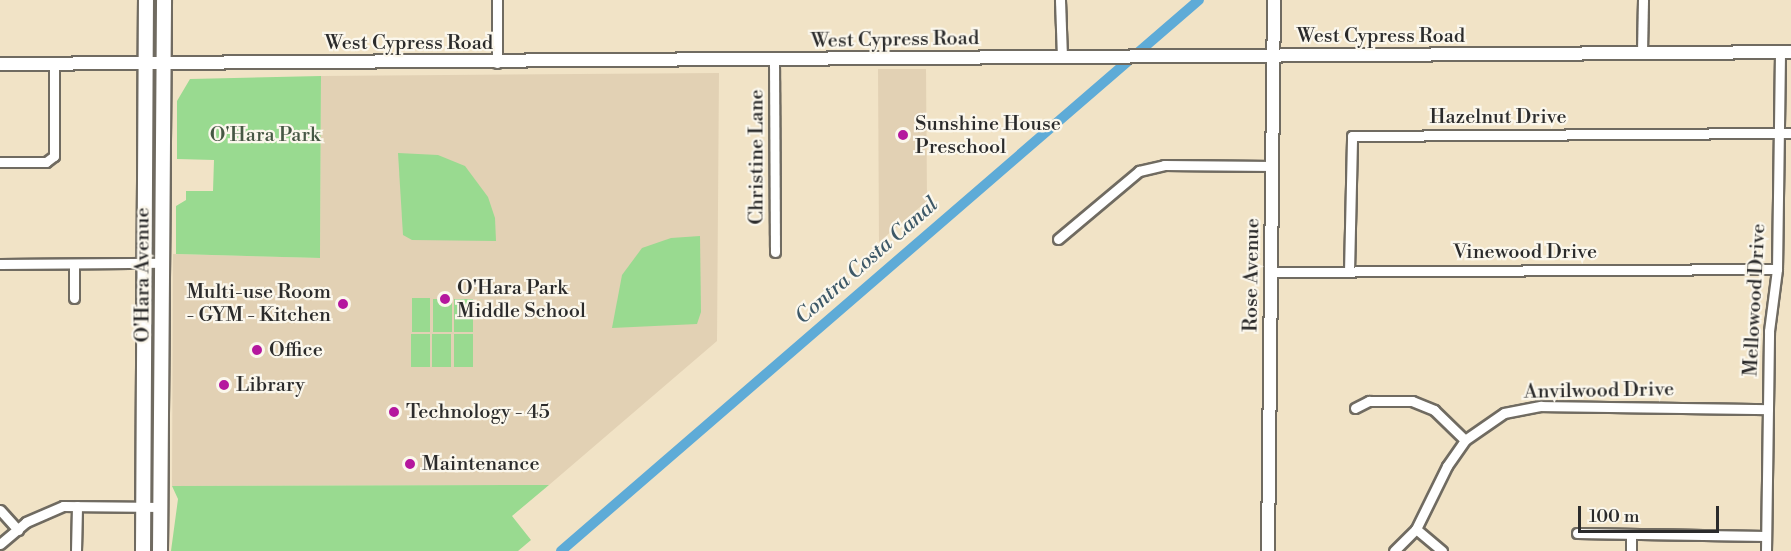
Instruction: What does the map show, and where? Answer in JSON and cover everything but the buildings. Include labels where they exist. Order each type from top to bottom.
[{"type":"main road","name":"O'Hara Avenue","points":[[143,551],[146,0]]},
{"type":"main road","name":"O'Hara Avenue","points":[[160,551],[164,0]]},
{"type":"main road","points":[[144,292],[163,285]]},
{"type":"street","points":[[497,0],[497,63]]},
{"type":"street","points":[[1060,0],[1062,57]]},
{"type":"street","name":"Rose Avenue","points":[[1268,551],[1274,0]]},
{"type":"street","points":[[1642,0],[1642,52]]},
{"type":"street","name":"West Cypress Road","points":[[0,64],[54,62],[497,63],[1786,52]]},
{"type":"street","name":"Mellowood Drive","points":[[1766,551],[1769,331],[1778,268],[1779,134],[1786,52]]},
{"type":"street","name":"Christine Lane","points":[[774,61],[775,252]]},
{"type":"street","points":[[0,162],[46,162],[54,156],[54,62]]},
{"type":"street","points":[[1779,134],[1791,134]]},
{"type":"street","name":"Hazelnut Drive","points":[[1349,272],[1352,136],[1779,134]]},
{"type":"street","points":[[1058,239],[1140,171],[1164,165],[1273,166]]},
{"type":"street","points":[[0,264],[163,263]]},
{"type":"street","points":[[74,264],[74,298]]},
{"type":"street","name":"Vinewood Drive","points":[[1272,272],[1778,268]]},
{"type":"street","points":[[1355,408],[1368,401],[1412,401],[1434,410],[1465,440]]},
{"type":"street","name":"Anvilwood Drive","points":[[1394,551],[1416,529],[1447,466],[1465,440],[1504,413],[1541,406],[1768,409]]},
{"type":"street","points":[[0,544],[44,512],[77,506],[162,507]]},
{"type":"street","points":[[76,551],[77,506]]},
{"type":"street","points":[[0,510],[18,530]]},
{"type":"street","points":[[1416,529],[1442,551]]},
{"type":"street","points":[[1577,533],[1766,536]]},
{"type":"street","points":[[1631,534],[1631,551]]},
{"type":"shaded area","name":"Sunshine House Preschool","points":[[878,69],[926,69],[927,201],[879,242]]},
{"type":"shaded area","name":"O'Hara Park Middle School","points":[[719,73],[717,341],[549,485],[172,486],[173,254],[320,258],[321,76]]},
{"type":"green space","name":"O'Hara Park","points":[[321,76],[320,258],[176,254],[176,206],[186,200],[186,191],[213,191],[214,160],[177,159],[177,101],[190,79]]},
{"type":"green space","points":[[398,153],[438,155],[465,166],[488,197],[495,218],[496,241],[412,240],[403,235]]},
{"type":"green space","points":[[700,236],[701,312],[697,324],[612,328],[622,275],[642,248],[671,238]]},
{"type":"green space","points":[[412,298],[430,298],[430,332],[412,332]]},
{"type":"green space","points":[[433,299],[452,299],[452,332],[433,332]]},
{"type":"green space","points":[[454,299],[473,299],[473,332],[454,332]]},
{"type":"green space","points":[[411,334],[430,334],[430,367],[411,367]]},
{"type":"green space","points":[[432,334],[451,334],[451,367],[432,367]]},
{"type":"green space","points":[[454,334],[473,334],[473,367],[454,367]]},
{"type":"green space","points":[[549,485],[512,516],[531,540],[518,551],[171,551],[178,499],[172,486]]},
{"type":"waterway","name":"Contra Costa Canal","points":[[561,551],[1199,0]]},
{"type":"place","name":"Sunshine House Preschool","points":[[903,135]]},
{"type":"place","name":"O'Hara Park Middle School","points":[[445,299]]},
{"type":"place","name":"Multi-use Room - GYM - Kitchen","points":[[343,304]]},
{"type":"place","name":"Office","points":[[257,350]]},
{"type":"place","name":"Library","points":[[224,385]]},
{"type":"place","name":"Technology - 45","points":[[394,412]]},
{"type":"place","name":"Maintenance","points":[[410,464]]}]
